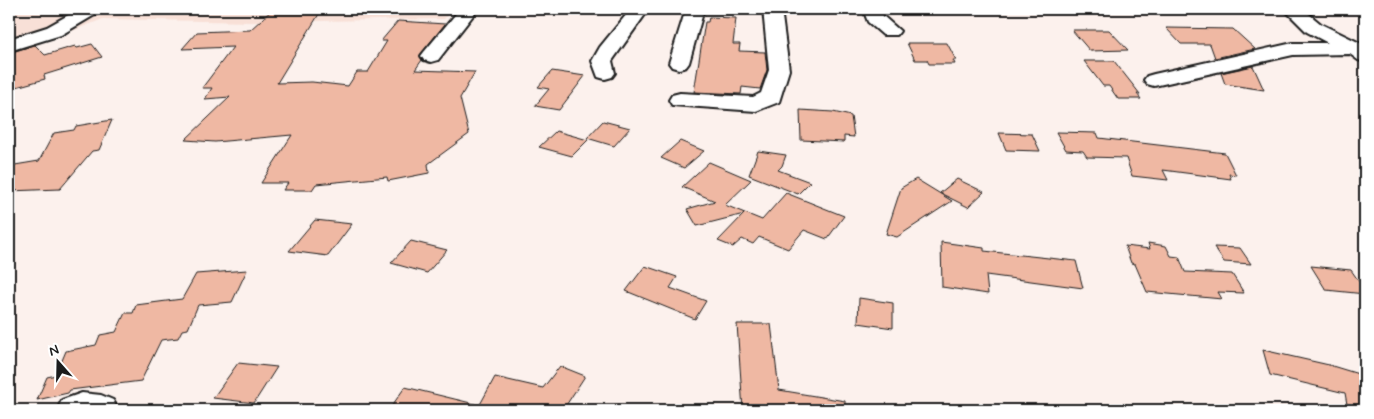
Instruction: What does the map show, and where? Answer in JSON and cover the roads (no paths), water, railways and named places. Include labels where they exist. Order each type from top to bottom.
[{"type":"street","points":[[9,45],[54,30],[92,9]]},
{"type":"street","points":[[431,56],[469,9]]},
{"type":"street","points":[[605,73],[602,61],[607,51],[640,9]]},
{"type":"street","points":[[679,63],[695,9]]},
{"type":"street","points":[[680,100],[756,104],[771,97],[779,70],[772,9]]},
{"type":"street","points":[[872,9],[875,18],[890,31]]},
{"type":"street","points":[[1293,9],[1314,28],[1362,51]]},
{"type":"street","points":[[1154,80],[1293,49],[1362,51]]},
{"type":"street","points":[[74,410],[82,408],[101,410]]}]
